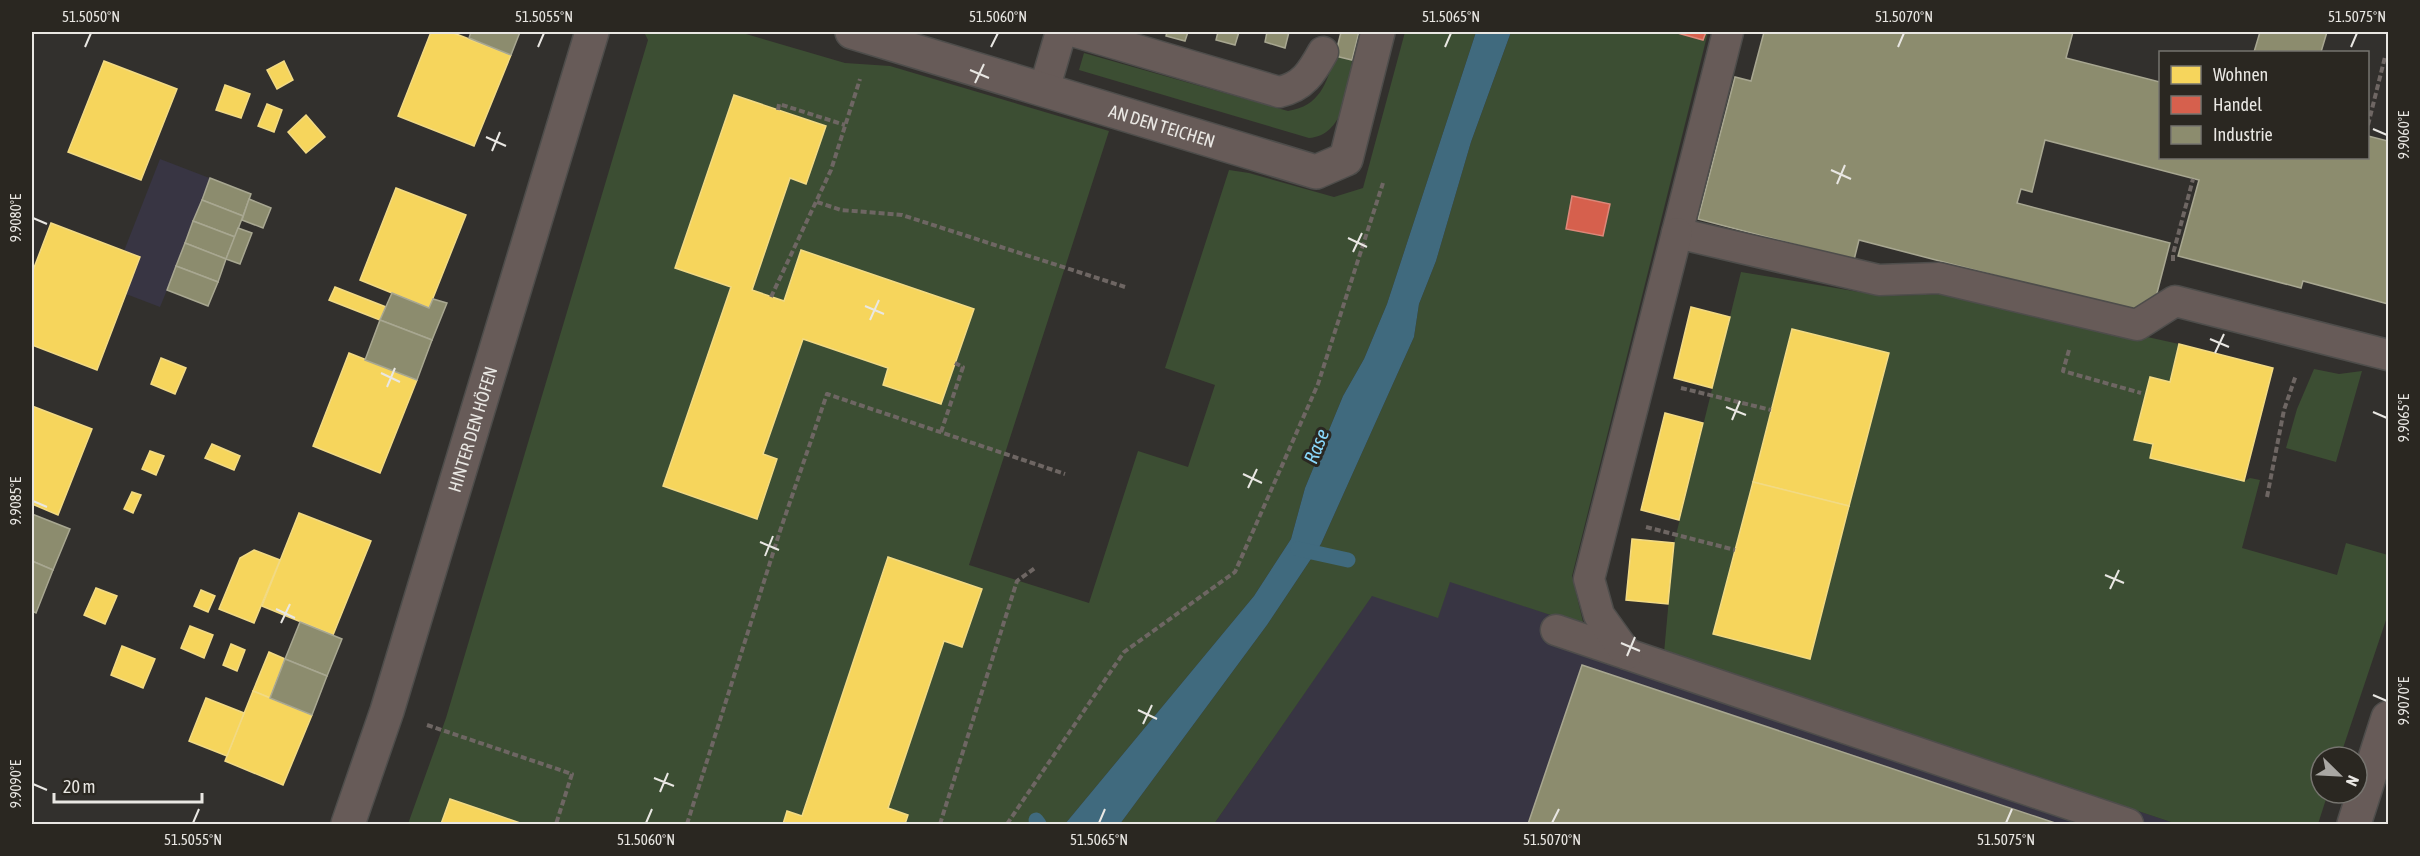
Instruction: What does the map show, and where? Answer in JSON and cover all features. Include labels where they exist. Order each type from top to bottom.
[{"type":"street","name":"HINTER DEN HÖFEN","points":[[348,825],[387,711],[592,32]]},
{"type":"street","name":"AN DEN TEICHEN","points":[[862,34],[1316,172],[1346,159],[1378,32]]},
{"type":"street","points":[[2354,825],[2388,718]]},
{"type":"lane","points":[[1044,90],[1061,32]]},
{"type":"lane","points":[[1077,32],[1279,92],[1290,89],[1309,76],[1323,51]]},
{"type":"lane","points":[[1627,654],[1599,615],[1589,579],[1728,32]]},
{"type":"lane","points":[[1677,233],[1879,280],[1939,278],[2137,326],[2175,301],[2311,333],[2388,355]]},
{"type":"lane","points":[[1556,630],[2128,825]]},
{"type":"path","points":[[771,297],[831,170],[845,124],[862,34]]},
{"type":"path","points":[[2369,117],[2385,57],[2388,58]]},
{"type":"path","points":[[778,110],[779,104],[845,124]]},
{"type":"path","points":[[1007,825],[1124,652],[1235,573],[1318,384],[1386,175]]},
{"type":"path","points":[[2175,301],[2173,254],[2193,179]]},
{"type":"path","points":[[817,202],[841,210],[902,215],[1125,287]]},
{"type":"path","points":[[2079,312],[2063,371],[2141,393]]},
{"type":"path","points":[[2267,497],[2284,410],[2311,333]]},
{"type":"path","points":[[941,432],[963,367],[955,363]]},
{"type":"path","points":[[1640,377],[1771,410]]},
{"type":"path","points":[[687,825],[780,531],[827,394],[1065,474]]},
{"type":"path","points":[[1604,517],[1735,550]]},
{"type":"path","points":[[940,825],[1017,581],[1035,568]]},
{"type":"path","points":[[387,711],[572,774],[556,825]]},
{"type":"shaded area","points":[[160,159],[251,194],[218,282],[167,290],[160,307],[126,294],[140,258],[124,251]]},
{"type":"shaded area","points":[[1450,581],[2177,824],[1214,824],[1372,595],[1438,617]]},
{"type":"green space","points":[[644,32],[739,32],[845,63],[890,66],[1109,131],[969,565],[1089,603],[1138,451],[1188,467],[1215,385],[1165,368],[1229,170],[1249,173],[1334,197],[1363,188],[1405,32],[1476,32],[1387,304],[1364,359],[1343,396],[1305,488],[1291,539],[1254,596],[1065,824],[408,824],[446,718],[648,40]]},
{"type":"green space","points":[[1511,32],[1708,32],[1572,576],[1584,626],[1450,582],[1438,618],[1372,596],[1214,824],[1120,824],[1267,625],[1321,544],[1414,337],[1419,304],[1436,261],[1471,142]]},
{"type":"green space","points":[[1084,53],[1288,111],[1315,99],[1325,84],[1335,56],[1352,60],[1343,109],[1337,120],[1321,135],[1309,138],[1079,70]]},
{"type":"green space","points":[[1741,272],[1883,296],[1953,294],[2179,344],[2170,382],[2150,377],[2134,439],[2153,444],[2150,458],[2244,481],[2250,478],[2260,480],[2242,548],[2337,575],[2346,543],[2388,555],[2388,614],[2344,745],[2309,745],[2309,805],[2324,805],[2318,824],[2177,824],[1664,653],[1674,543]]},
{"type":"green space","points":[[2314,369],[2339,374],[2362,371],[2336,462],[2286,448],[2297,409]]},
{"type":"water","points":[[1476,32],[1511,32],[1471,142],[1436,261],[1419,304],[1414,337],[1321,544],[1267,625],[1120,824],[1065,824],[1254,596],[1291,539],[1305,488],[1343,396],[1364,359],[1387,304]]},
{"type":"building: Wohnen","points":[[431,32],[451,32],[511,55],[474,146],[398,116]]},
{"type":"building: Wohnen","points":[[104,61],[177,89],[141,180],[68,152]]},
{"type":"building: Wohnen","points":[[284,61],[293,80],[277,89],[267,70]]},
{"type":"building: Wohnen","points":[[225,85],[250,94],[241,118],[216,110]]},
{"type":"building: Wohnen","points":[[734,95],[826,126],[806,184],[790,178],[752,290],[784,301],[801,250],[974,309],[941,404],[883,385],[888,368],[803,339],[763,454],[777,459],[757,519],[663,486],[731,287],[675,268]]},
{"type":"building: Wohnen","points":[[267,104],[282,110],[274,132],[258,126]]},
{"type":"building: Wohnen","points":[[306,115],[325,137],[306,153],[288,132]]},
{"type":"building: Wohnen","points":[[396,188],[466,215],[429,308],[360,280]]},
{"type":"building: Wohnen","points":[[51,223],[140,257],[97,370],[32,345],[32,273]]},
{"type":"building: Wohnen","points":[[335,287],[386,307],[380,320],[329,300]]},
{"type":"building: Wohnen","points":[[1691,307],[1730,317],[1712,388],[1674,378]]},
{"type":"building: Wohnen","points":[[1792,329],[1889,353],[1849,506],[1753,482]]},
{"type":"building: Wohnen","points":[[2179,344],[2273,368],[2244,481],[2150,458],[2153,444],[2134,440],[2150,377],[2170,382]]},
{"type":"building: Wohnen","points":[[349,353],[417,380],[380,473],[313,446]]},
{"type":"building: Wohnen","points":[[161,358],[186,368],[175,394],[151,384]]},
{"type":"building: Wohnen","points":[[32,406],[92,429],[58,515],[32,504]]},
{"type":"building: Wohnen","points":[[1665,413],[1703,423],[1679,520],[1641,510]]},
{"type":"building: Wohnen","points":[[212,444],[240,456],[234,470],[205,458]]},
{"type":"building: Wohnen","points":[[150,451],[164,456],[156,475],[142,469]]},
{"type":"building: Wohnen","points":[[1753,482],[1849,506],[1810,659],[1713,634]]},
{"type":"building: Wohnen","points":[[132,492],[141,495],[133,513],[124,509]]},
{"type":"building: Wohnen","points":[[299,513],[371,541],[333,635],[262,606]]},
{"type":"building: Wohnen","points":[[1632,539],[1674,543],[1668,604],[1626,600]]},
{"type":"building: Wohnen","points":[[254,550],[280,560],[254,623],[219,609],[240,558]]},
{"type":"building: Wohnen","points":[[888,557],[982,589],[962,647],[944,641],[888,808],[908,815],[905,824],[783,824],[787,811],[802,816]]},
{"type":"building: Wohnen","points":[[96,588],[117,596],[105,624],[84,615]]},
{"type":"building: Wohnen","points":[[201,590],[215,596],[208,612],[194,606]]},
{"type":"building: Wohnen","points":[[190,626],[213,635],[204,658],[181,648]]},
{"type":"building: Wohnen","points":[[231,644],[245,650],[237,671],[223,665]]},
{"type":"building: Wohnen","points":[[122,646],[155,659],[143,688],[111,675]]},
{"type":"building: Wohnen","points":[[269,652],[285,659],[270,698],[253,691]]},
{"type":"building: Wohnen","points":[[253,691],[312,715],[283,785],[225,761]]},
{"type":"building: Wohnen","points":[[206,698],[244,713],[227,756],[189,741]]},
{"type":"building: Wohnen","points":[[450,799],[494,814],[523,824],[441,824]]},
{"type":"building: Handel","points":[[1674,32],[1706,32],[1703,40]]},
{"type":"building: Handel","points":[[1572,196],[1610,204],[1603,236],[1566,229]]},
{"type":"building: Industrie","points":[[471,32],[520,32],[511,55],[469,38]]},
{"type":"building: Industrie","points":[[1167,32],[1188,32],[1185,41],[1166,36]]},
{"type":"building: Industrie","points":[[1218,32],[1239,32],[1235,45],[1216,40]]},
{"type":"building: Industrie","points":[[1267,32],[1289,32],[1285,48],[1265,42]]},
{"type":"building: Industrie","points":[[1341,32],[1359,32],[1352,60],[1335,56]]},
{"type":"building: Industrie","points":[[1764,32],[2073,32],[2066,58],[2159,82],[2159,159],[2369,159],[2369,136],[2388,141],[2388,304],[2303,281],[2301,288],[2178,256],[2199,180],[2045,140],[2032,192],[2021,189],[2017,203],[2170,243],[2151,316],[1859,240],[1854,260],[1698,219],[1735,77],[1751,81]]},
{"type":"building: Industrie","points":[[2260,32],[2327,32],[2321,51],[2254,51]]},
{"type":"building: Industrie","points":[[210,178],[251,194],[243,216],[202,200]]},
{"type":"building: Industrie","points":[[249,199],[271,208],[263,228],[242,220]]},
{"type":"building: Industrie","points":[[202,200],[243,216],[235,237],[193,221]]},
{"type":"building: Industrie","points":[[193,221],[235,237],[226,259],[185,243]]},
{"type":"building: Industrie","points":[[238,228],[252,233],[240,264],[226,259]]},
{"type":"building: Industrie","points":[[185,243],[226,259],[218,282],[176,266]]},
{"type":"building: Industrie","points":[[176,266],[218,282],[208,306],[167,290]]},
{"type":"building: Industrie","points":[[392,293],[429,308],[433,299],[447,303],[432,340],[380,320]]},
{"type":"building: Industrie","points":[[380,320],[432,340],[417,380],[365,360]]},
{"type":"building: Industrie","points":[[32,514],[70,529],[53,570],[32,561]]},
{"type":"building: Industrie","points":[[32,561],[53,570],[36,613],[32,611]]},
{"type":"building: Industrie","points":[[300,622],[342,639],[327,676],[285,659]]},
{"type":"building: Industrie","points":[[285,659],[327,676],[312,715],[270,698]]},
{"type":"building: Industrie","points":[[1582,665],[2058,824],[1528,824]]},
{"type":"waterway","points":[[1298,549],[1348,560]]},
{"type":"waterway","points":[[1036,820],[1039,824]]},
{"type":"water label","name":"Rase","points":[[1316,446]]}]
